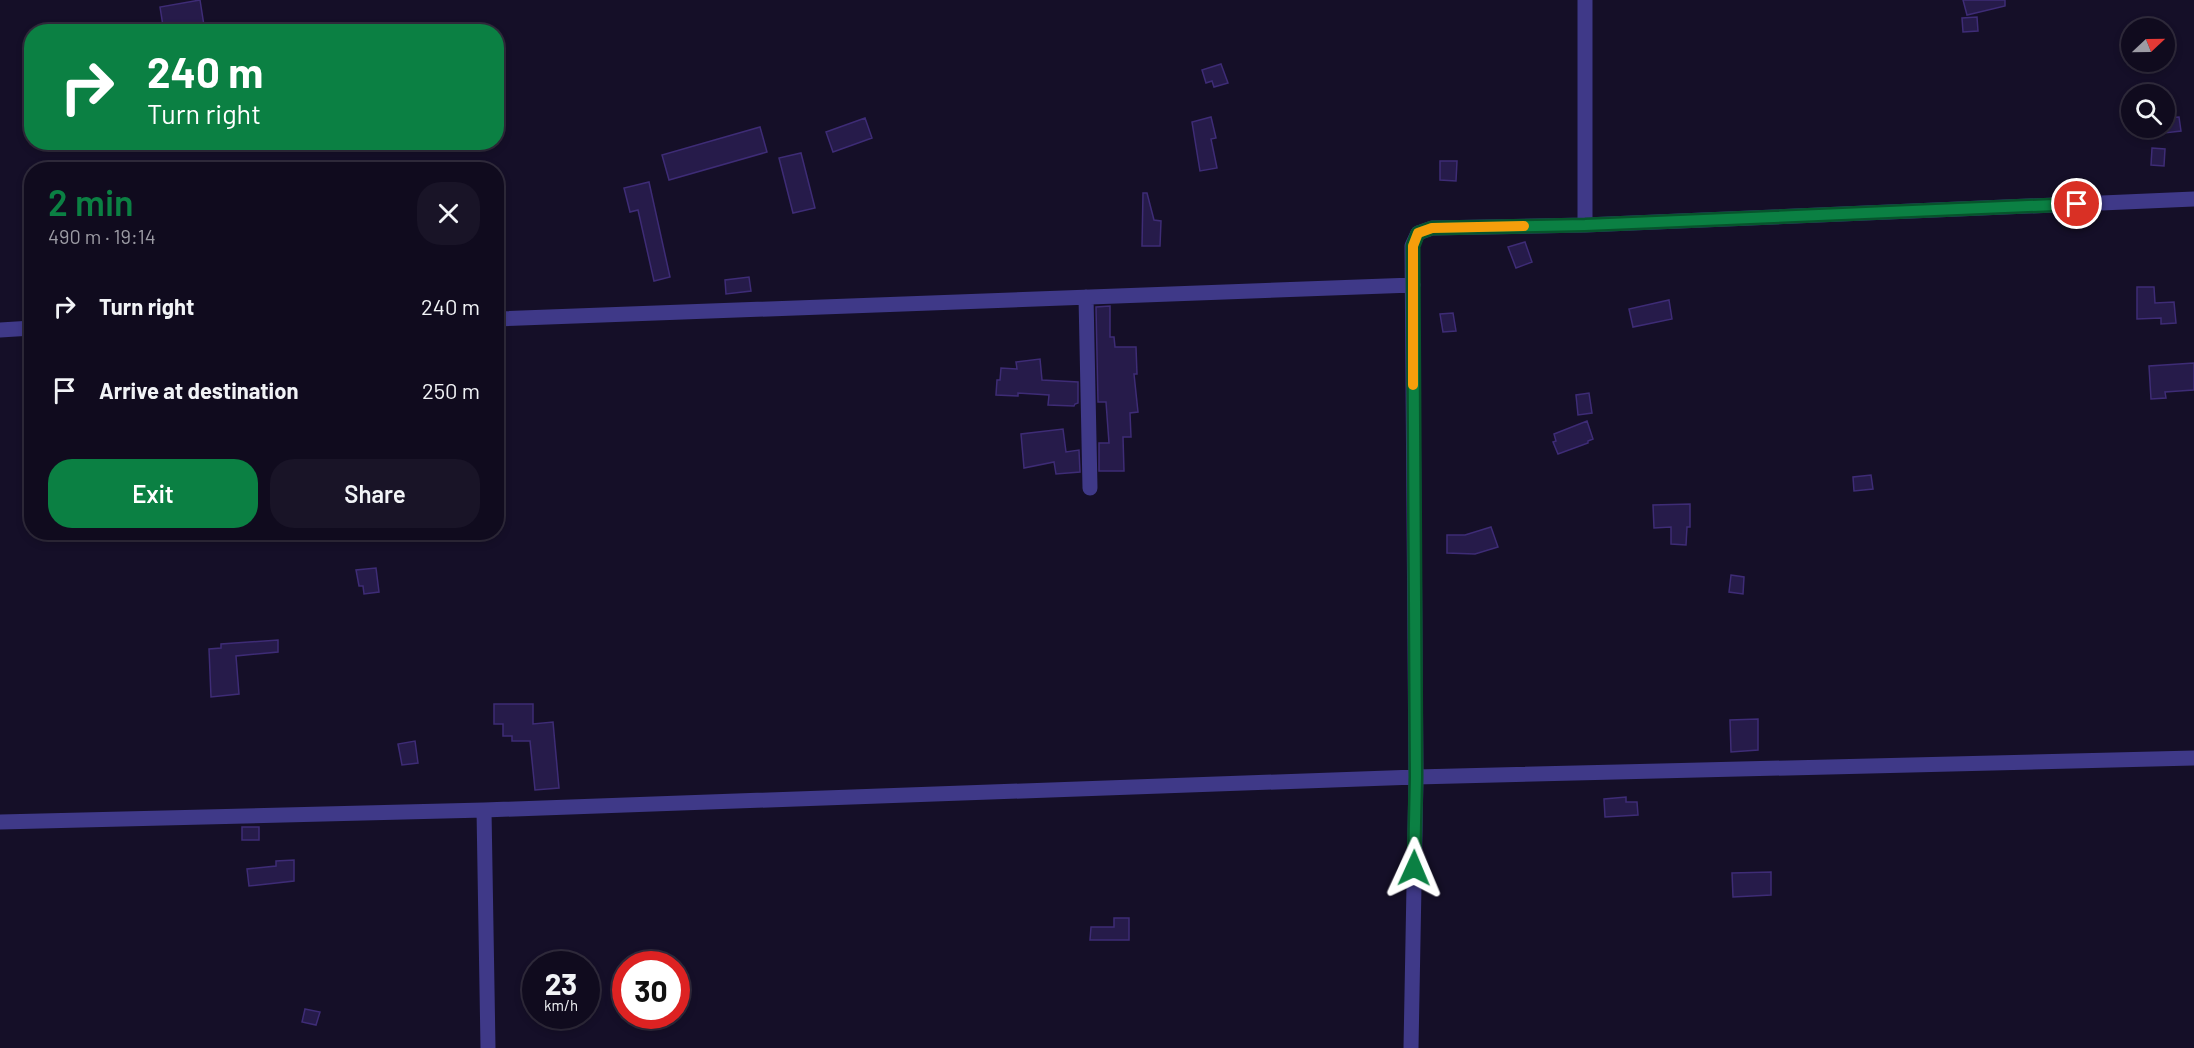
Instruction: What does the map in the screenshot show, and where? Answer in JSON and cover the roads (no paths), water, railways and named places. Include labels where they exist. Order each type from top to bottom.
[{"type":"street","points":[[1585,0],[1585,225]]},
{"type":"street","points":[[1411,1048],[1416,777],[1413,246],[1418,233],[1432,228],[1585,225],[2194,199]]},
{"type":"street","points":[[504,320],[1413,285]]},
{"type":"street","points":[[1086,297],[1090,488]]},
{"type":"street","points":[[0,330],[24,328]]},
{"type":"street","points":[[0,822],[484,810],[1416,777],[2194,758]]},
{"type":"street","points":[[484,810],[488,1048]]}]
